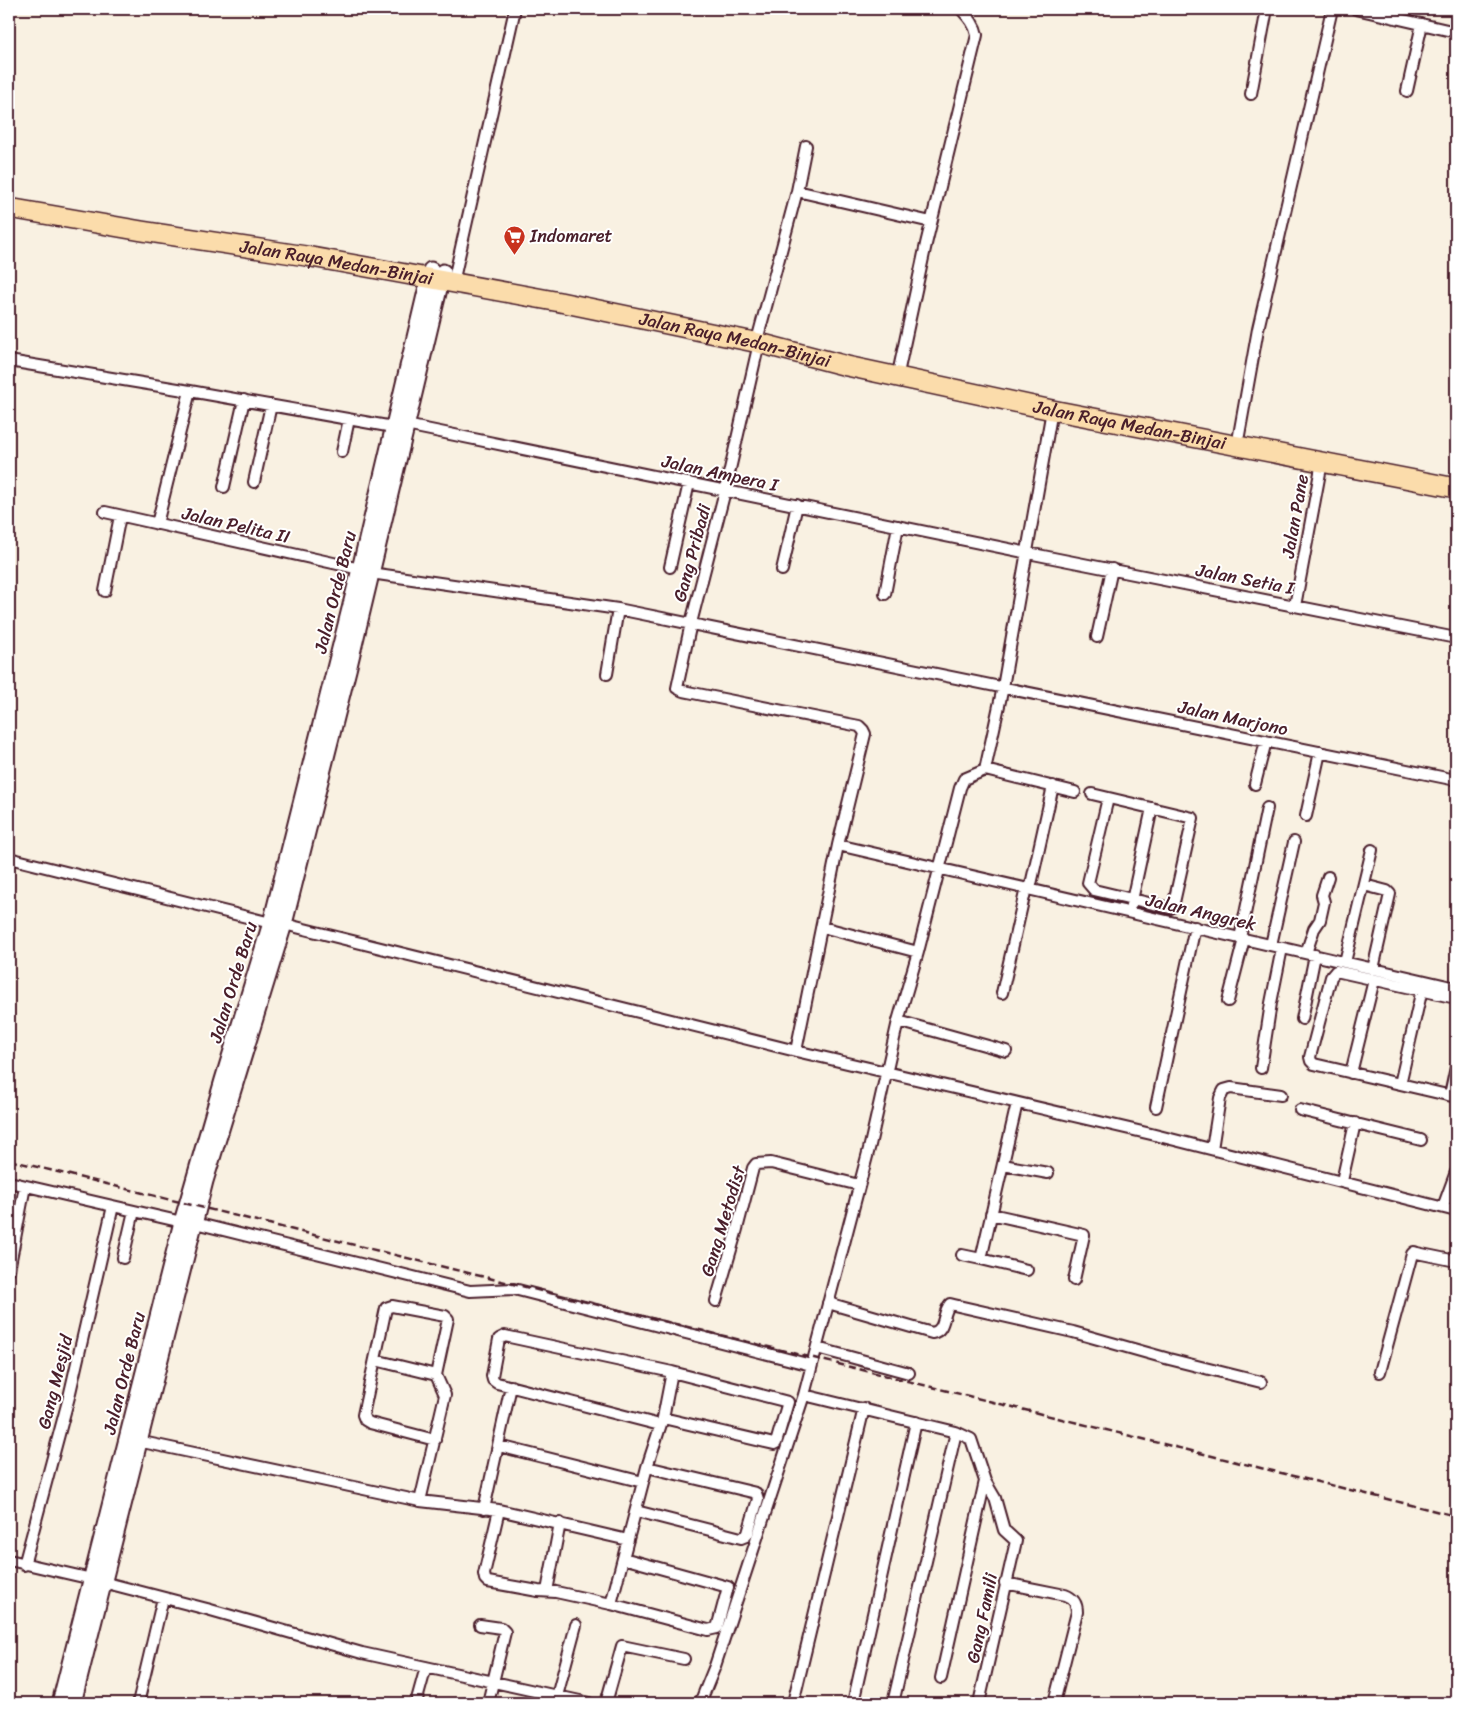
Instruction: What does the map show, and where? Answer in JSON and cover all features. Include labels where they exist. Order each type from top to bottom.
[{"type":"highway","name":"Jalan Raya Medan-Binjai","points":[[9,198],[254,237],[759,338],[1177,428],[1322,462],[1456,488]]},
{"type":"highway","name":"Jalan Raya Medan-Binjai","points":[[9,208],[142,231],[442,276]]},
{"type":"highway","name":"Jalan Raya Medan-Binjai","points":[[759,338],[847,366],[1052,410],[1238,435],[1456,476]]},
{"type":"main road","name":"Jalan Orde Baru","points":[[60,1703],[97,1581],[189,1222],[249,1015],[278,924],[400,426],[442,276]]},
{"type":"main road","name":"Jalan Orde Baru","points":[[72,1703],[97,1581]]},
{"type":"street","points":[[442,276],[515,9]]},
{"type":"street","points":[[899,369],[931,222],[977,35],[972,21],[961,9]]},
{"type":"street","points":[[1251,94],[1267,9]]},
{"type":"street","points":[[1238,435],[1260,320],[1332,9]]},
{"type":"street","points":[[1356,9],[1456,32]]},
{"type":"street","points":[[1407,92],[1422,24]]},
{"type":"street","name":"Gang Pribadi","points":[[806,146],[797,191],[759,338],[725,490],[690,623],[677,688],[683,691],[859,726],[865,734],[838,845]]},
{"type":"street","points":[[797,191],[931,222]]},
{"type":"street","name":"Jalan Ampera I","points":[[9,361],[400,426],[1028,552]]},
{"type":"street","points":[[157,524],[190,391]]},
{"type":"street","points":[[224,487],[244,400]]},
{"type":"street","points":[[254,482],[271,404]]},
{"type":"street","points":[[985,770],[1003,687],[1052,410]]},
{"type":"street","points":[[342,452],[349,418]]},
{"type":"street","name":"Jalan Pane","points":[[1295,606],[1322,462]]},
{"type":"street","points":[[670,566],[689,483]]},
{"type":"street","points":[[782,570],[797,505]]},
{"type":"street","name":"Jalan Pelita II","points":[[105,512],[366,571],[618,609],[690,623]]},
{"type":"street","points":[[105,591],[120,516]]},
{"type":"street","points":[[885,594],[898,526]]},
{"type":"street","name":"Jalan Setia I","points":[[1028,552],[1456,638]]},
{"type":"street","points":[[1097,637],[1112,570]]},
{"type":"street","points":[[607,674],[618,609]]},
{"type":"street","name":"Jalan Marjono","points":[[690,623],[1456,780]]},
{"type":"street","points":[[1255,784],[1266,741]]},
{"type":"street","points":[[1306,816],[1320,752]]},
{"type":"street","points":[[700,1703],[714,1667],[804,1394],[859,1185],[898,1021],[918,952],[960,788],[964,780],[985,770],[1075,792]]},
{"type":"street","points":[[1002,993],[1053,786]]},
{"type":"street","points":[[1092,794],[1193,818],[1173,907],[1170,908],[1094,890],[1088,883],[1108,798]]},
{"type":"street","points":[[1129,912],[1152,808]]},
{"type":"street","points":[[1228,1001],[1267,808]]},
{"type":"street","points":[[1271,945],[1294,842]]},
{"type":"street","points":[[796,1050],[838,845]]},
{"type":"street","name":"Jalan Anggrek","points":[[838,845],[1345,962],[1373,969],[1422,986],[1456,988]]},
{"type":"street","points":[[1345,962],[1372,850]]},
{"type":"street","points":[[9,858],[1342,1181],[1456,1211]]},
{"type":"street","points":[[1302,1020],[1314,929],[1320,920],[1324,902],[1322,895],[1328,877]]},
{"type":"street","points":[[1364,885],[1387,891],[1390,894],[1373,969]]},
{"type":"street","points":[[822,927],[918,952]]},
{"type":"street","points":[[1156,1107],[1195,927]]},
{"type":"street","points":[[1261,1068],[1271,1002],[1282,948]]},
{"type":"street","points":[[1456,998],[1422,986],[1374,980],[1336,971],[1330,977],[1310,1056],[1310,1061],[1314,1064],[1453,1096],[1456,1067]]},
{"type":"street","points":[[1351,1073],[1374,980]]},
{"type":"street","points":[[1400,1084],[1422,986]]},
{"type":"street","points":[[898,1021],[1006,1051]]},
{"type":"street","points":[[1212,1150],[1220,1098],[1224,1090],[1231,1088],[1281,1095]]},
{"type":"street","points":[[981,1259],[1017,1103]]},
{"type":"street","points":[[1300,1110],[1421,1140]]},
{"type":"street","points":[[1342,1181],[1354,1123]]},
{"type":"street","name":"Gang Metodist","points":[[716,1301],[738,1229],[753,1168],[756,1164],[771,1163],[859,1185]]},
{"type":"street","points":[[1003,1165],[1048,1174]]},
{"type":"street","points":[[1444,1208],[1456,1172]]},
{"type":"street","points":[[9,1182],[189,1222],[470,1291],[514,1290],[811,1365]]},
{"type":"street","points":[[9,1270],[25,1186]]},
{"type":"street","name":"Gang Mesjid","points":[[24,1565],[69,1397],[114,1206]]},
{"type":"street","points":[[123,1258],[134,1211]]},
{"type":"street","points":[[991,1214],[1084,1234],[1074,1280]]},
{"type":"street","points":[[1380,1372],[1412,1254],[1414,1252],[1456,1261]]},
{"type":"street","points":[[962,1255],[1027,1270]]},
{"type":"street","points":[[828,1303],[932,1333],[941,1328],[947,1307],[950,1304],[1072,1332],[1261,1382]]},
{"type":"street","points":[[420,1501],[435,1440],[445,1395],[436,1375],[448,1324],[446,1316],[392,1306],[386,1308],[363,1415],[365,1420],[370,1423],[435,1440]]},
{"type":"street","points":[[505,1336],[672,1372],[787,1400],[788,1404],[776,1443],[772,1444],[661,1422],[497,1383],[492,1380],[499,1339],[505,1336]]},
{"type":"street","points":[[816,1348],[909,1373]]},
{"type":"street","points":[[375,1360],[436,1375]]},
{"type":"street","points":[[611,1604],[647,1467],[661,1422],[672,1372]]},
{"type":"street","points":[[484,1509],[512,1386]]},
{"type":"street","points":[[804,1394],[956,1432],[971,1439],[985,1481],[940,1678]]},
{"type":"street","points":[[793,1703],[864,1408]]},
{"type":"street","points":[[853,1703],[916,1422]]},
{"type":"street","points":[[895,1703],[894,1699],[956,1432]]},
{"type":"street","points":[[133,1440],[420,1501],[499,1510],[628,1540]]},
{"type":"street","points":[[499,1446],[644,1482]]},
{"type":"street","points":[[636,1511],[741,1538],[748,1533],[758,1499],[756,1493],[647,1467]]},
{"type":"street","name":"Gang Famili","points":[[979,1703],[1016,1541],[1004,1530],[995,1498],[985,1481]]},
{"type":"street","points":[[499,1510],[484,1574],[488,1582],[547,1591],[611,1604],[713,1630],[716,1628],[728,1587],[623,1558]]},
{"type":"street","points":[[547,1591],[560,1523]]},
{"type":"street","points":[[9,1560],[207,1609],[362,1653],[589,1703]]},
{"type":"street","points":[[1006,1584],[1065,1595],[1070,1597],[1077,1606],[1054,1703]]},
{"type":"street","points":[[138,1703],[163,1598]]},
{"type":"street","points":[[480,1625],[501,1628],[505,1632],[488,1703]]},
{"type":"street","points":[[557,1696],[576,1625]]},
{"type":"street","points":[[606,1703],[622,1646],[684,1659]]},
{"type":"street","points":[[416,1703],[426,1667]]},
{"type":"railway","points":[[9,1160],[1456,1516]]},
{"type":"place","name":"Indomaret","points":[[514,255]]}]
